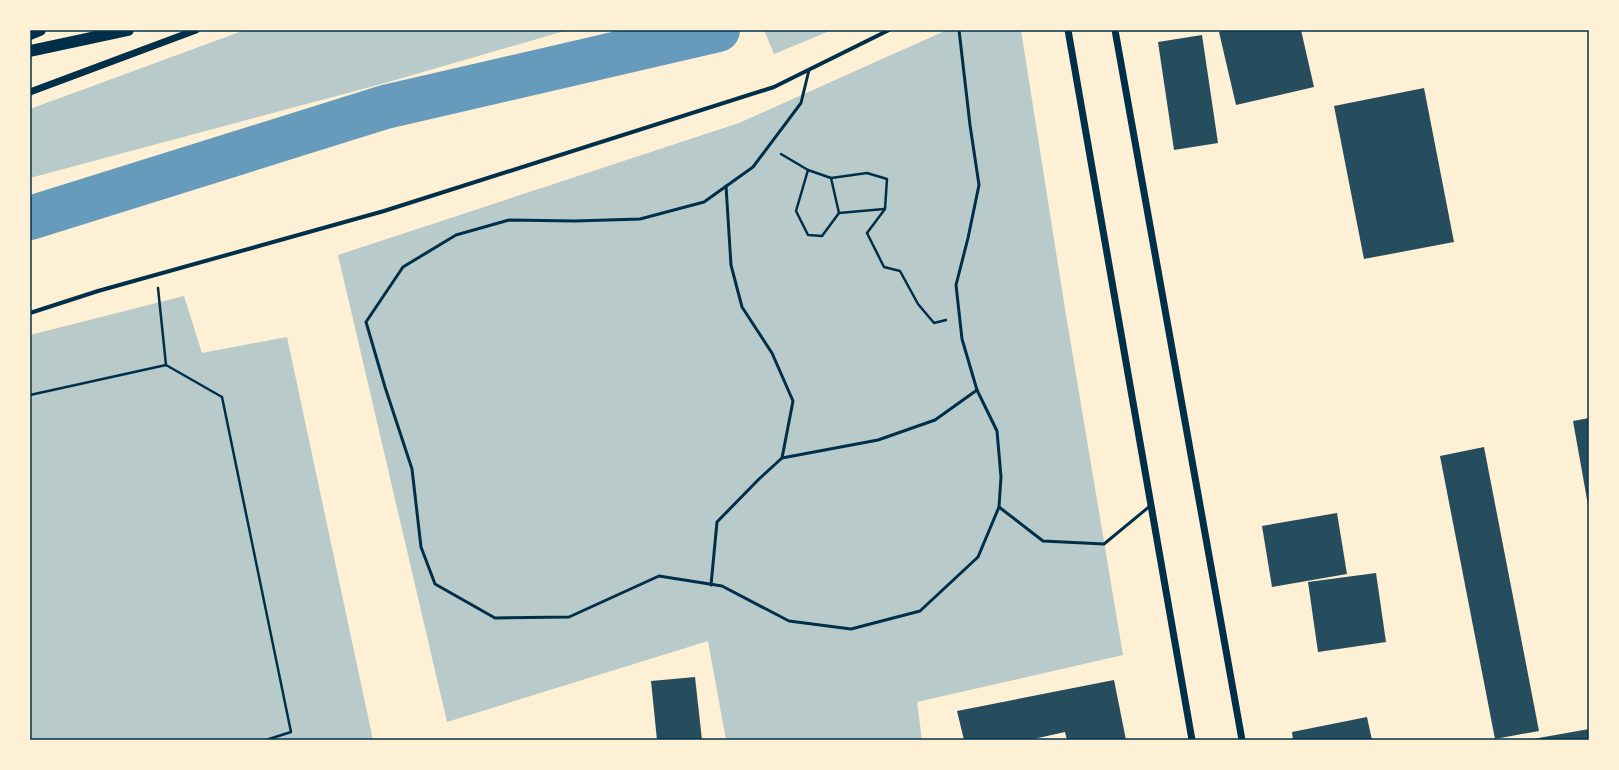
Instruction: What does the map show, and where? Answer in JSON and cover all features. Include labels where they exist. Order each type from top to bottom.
[{"type":"highway","points":[[30,34],[40,30]]},
{"type":"highway","points":[[30,51],[128,30]]},
{"type":"street","points":[[30,92],[196,30]]},
{"type":"street","points":[[30,313],[98,291],[384,211],[774,87],[889,30]]},
{"type":"street","points":[[1068,30],[1192,740]]},
{"type":"street","points":[[1115,30],[1242,740]]},
{"type":"lane","points":[[809,70],[801,103],[769,146],[753,166],[704,202],[640,219],[575,221],[509,220],[456,235],[403,266],[366,322],[385,387],[412,469],[421,547],[435,584],[495,618],[569,618],[659,576],[722,586],[789,621],[851,629],[920,611],[978,557],[999,507],[1001,477],[997,431],[976,390],[962,338],[959,317],[956,285],[979,185],[970,125],[959,30]]},
{"type":"lane","points":[[726,186],[731,265],[742,307],[772,353],[793,401],[782,458]]},
{"type":"lane","points":[[711,585],[718,522],[759,479],[782,458],[878,440],[935,420],[976,390]]},
{"type":"lane","points":[[999,507],[1043,541],[1104,544],[1151,505]]},
{"type":"path","points":[[769,146],[808,170],[831,178],[867,173],[887,179],[885,209],[867,233],[884,267],[900,271],[918,304],[934,323],[959,317]]},
{"type":"path","points":[[808,170],[796,211],[808,235],[822,236],[839,214],[885,209]]},
{"type":"path","points":[[831,178],[839,214]]},
{"type":"path","points":[[156,275],[166,365]]},
{"type":"path","points":[[30,395],[166,365],[222,397],[291,732],[266,740]]},
{"type":"shaded area","points":[[245,30],[568,30],[385,83],[30,178],[30,109]]},
{"type":"shaded area","points":[[764,30],[832,30],[774,54]]},
{"type":"shaded area","points":[[947,30],[1021,30],[1065,309],[1123,655],[917,702],[922,740],[726,740],[708,641],[447,722],[338,255],[739,123]]},
{"type":"shaded area","points":[[184,296],[202,353],[287,337],[373,740],[30,740],[30,335]]},
{"type":"building","points":[[1226,30],[1301,30],[1314,87],[1236,105],[1219,32]]},
{"type":"building","points":[[1202,35],[1218,143],[1174,150],[1158,42]]},
{"type":"building","points":[[1424,88],[1454,242],[1364,259],[1334,106]]},
{"type":"building","points":[[1589,418],[1589,505],[1588,505],[1573,421]]},
{"type":"building","points":[[1484,447],[1539,731],[1495,739],[1440,456]]},
{"type":"building","points":[[1337,513],[1347,574],[1272,587],[1262,526]]},
{"type":"building","points":[[1376,573],[1386,642],[1318,652],[1308,582]]},
{"type":"building","points":[[695,677],[702,740],[657,740],[651,681]]},
{"type":"building","points":[[1114,680],[1126,740],[1067,740],[1065,732],[1029,740],[964,740],[957,711]]},
{"type":"building","points":[[1367,717],[1372,740],[1293,740],[1292,732]]},
{"type":"building","points":[[1589,729],[1589,740],[1533,740],[1533,739]]},
{"type":"waterway","points":[[30,218],[385,107],[718,30]]}]
